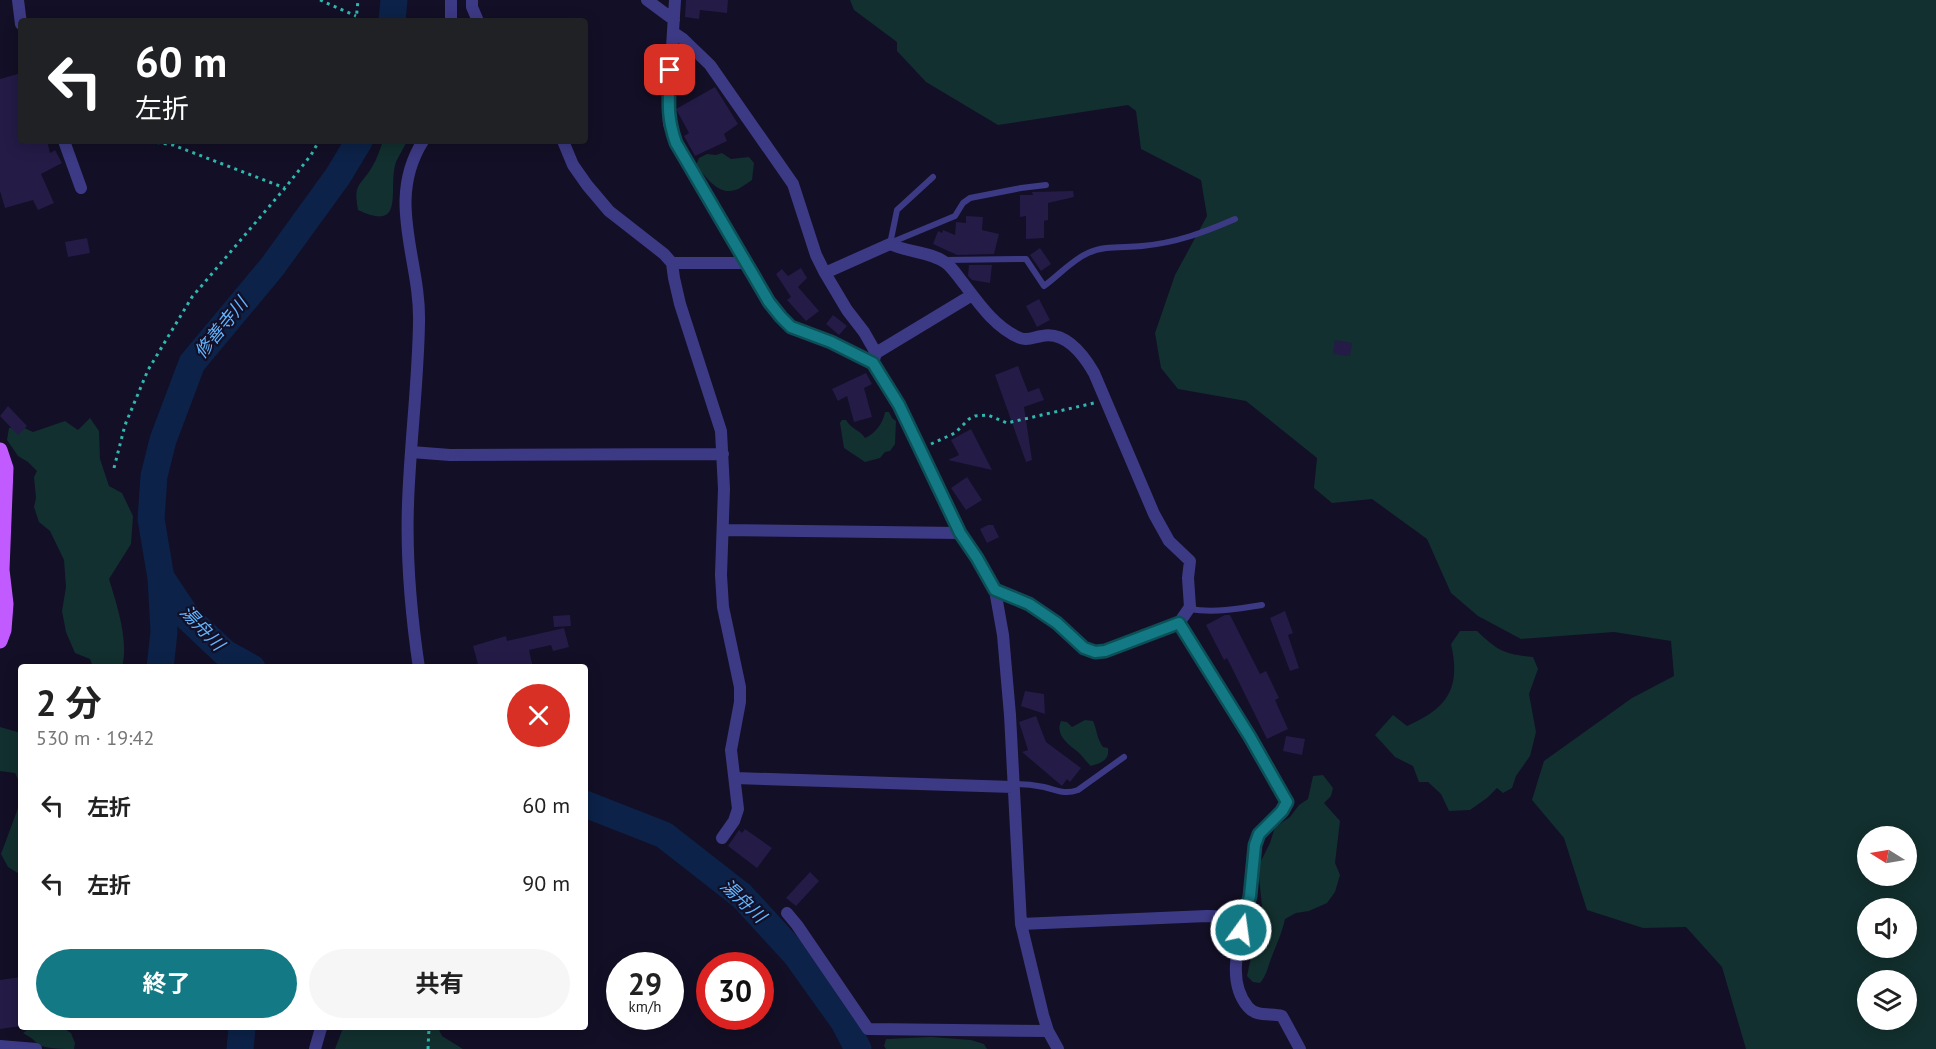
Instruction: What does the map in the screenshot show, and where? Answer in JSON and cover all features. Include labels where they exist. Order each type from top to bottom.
[{"type":"main road","points":[[0,450],[6,468],[3,570],[6,604],[4,630],[0,641]]},
{"type":"street","points":[[18,0],[20,18]]},
{"type":"street","points":[[451,0],[451,18]]},
{"type":"street","points":[[472,0],[477,18]]},
{"type":"street","points":[[647,0],[710,65],[793,184],[816,255],[847,310],[864,332],[874,358],[960,533],[995,590],[1003,635],[1021,924],[1048,1031],[1058,1049]]},
{"type":"street","points":[[675,0],[668,110],[669,124],[676,143],[769,302],[791,327],[874,358]]},
{"type":"street","points":[[65,144],[81,188]]},
{"type":"street","points":[[419,664],[408,559],[408,506],[418,366],[419,299],[406,233],[405,204],[411,170],[422,144]]},
{"type":"street","points":[[564,144],[573,165],[609,211],[664,254],[672,263],[680,304],[721,431],[724,530],[721,575],[723,607],[740,687],[740,702],[731,750],[738,809],[734,821],[722,838]]},
{"type":"street","points":[[825,273],[890,244],[948,264],[999,327],[1021,339],[1051,334],[1064,338],[1086,360],[1154,514],[1169,541],[1190,561],[1194,610],[1179,623],[1105,651],[1095,652],[1084,648],[1057,623],[1029,604],[995,590]]},
{"type":"street","points":[[672,263],[746,263]]},
{"type":"street","points":[[874,358],[972,295]]},
{"type":"street","points":[[411,452],[450,455],[723,454]]},
{"type":"street","points":[[724,530],[960,533]]},
{"type":"street","points":[[1179,623],[1287,802],[1282,811],[1259,834],[1255,845],[1250,896],[1238,943],[1236,974],[1244,1001],[1249,1009],[1257,1013],[1282,1016],[1300,1049]]},
{"type":"street","points":[[735,778],[1013,786]]},
{"type":"street","points":[[786,913],[797,925],[868,1029],[1048,1031]]},
{"type":"street","points":[[1021,924],[1207,916],[1245,917]]},
{"type":"street","points":[[315,1049],[320,1030]]},
{"type":"street","points":[[0,1046],[36,1049]]},
{"type":"lane","points":[[890,244],[897,210],[933,177]]},
{"type":"lane","points":[[890,244],[956,216],[963,203],[970,198],[1046,185]]},
{"type":"lane","points":[[941,260],[1026,259],[1044,286],[1078,258],[1090,252],[1176,241],[1235,219]]},
{"type":"lane","points":[[1194,610],[1237,609],[1262,605]]},
{"type":"lane","points":[[1013,786],[1026,784],[1061,793],[1071,793],[1124,757]]},
{"type":"path","points":[[320,0],[356,16],[358,0]]},
{"type":"path","points":[[167,144],[285,188]]},
{"type":"path","points":[[114,468],[125,425],[148,370],[192,297],[285,188],[318,144]]},
{"type":"path","points":[[918,449],[955,433],[975,416],[988,415],[1008,423],[1106,401]]},
{"type":"path","points":[[428,1049],[429,1030]]},
{"type":"green space","points":[[850,0],[1936,0],[1936,1049],[1746,1049],[1722,967],[1686,927],[1643,928],[1587,910],[1564,838],[1532,800],[1544,761],[1632,698],[1674,676],[1671,641],[1614,632],[1521,639],[1478,616],[1451,593],[1427,539],[1372,499],[1332,503],[1314,488],[1317,458],[1246,401],[1178,389],[1161,368],[1155,333],[1175,275],[1207,216],[1201,180],[1141,149],[1136,111],[1128,105],[998,125],[926,82],[897,51],[897,42],[854,10]]},
{"type":"green space","points":[[382,144],[405,144],[396,162],[392,205],[389,212],[383,216],[373,216],[358,210],[357,190],[375,161]]},
{"type":"green space","points":[[722,153],[731,159],[749,157],[754,163],[752,180],[729,191],[712,184],[696,165],[699,158],[707,154]]},
{"type":"green space","points":[[885,412],[889,412],[896,421],[895,444],[890,451],[885,452],[880,458],[865,462],[844,448],[840,423],[842,420],[846,420],[865,438],[878,427]]},
{"type":"green space","points":[[90,418],[99,431],[100,459],[109,486],[122,493],[133,516],[131,544],[109,579],[123,635],[123,664],[92,664],[90,659],[75,653],[66,632],[62,611],[66,587],[64,560],[50,531],[39,522],[34,507],[36,498],[34,477],[37,471],[18,456],[7,440],[9,428],[20,426],[33,432],[65,421],[78,430]]},
{"type":"green space","points":[[1460,631],[1477,631],[1502,650],[1533,657],[1538,669],[1529,694],[1536,732],[1530,756],[1516,776],[1512,788],[1503,793],[1497,788],[1470,810],[1449,811],[1441,794],[1428,782],[1419,782],[1413,766],[1395,757],[1375,735],[1393,715],[1407,726],[1433,712],[1442,704],[1452,685],[1454,673],[1451,644]]},
{"type":"green space","points":[[1085,720],[1093,721],[1101,744],[1108,748],[1106,758],[1091,766],[1066,742],[1060,730],[1061,721],[1067,722],[1072,727]]},
{"type":"green space","points":[[0,727],[18,732],[18,779],[15,773],[0,771]]},
{"type":"green space","points":[[1323,775],[1333,788],[1331,796],[1324,803],[1340,821],[1335,863],[1340,875],[1335,892],[1327,903],[1285,919],[1264,977],[1260,983],[1253,982],[1247,976],[1262,906],[1260,863],[1275,827],[1290,817],[1299,805],[1308,799],[1313,776]]},
{"type":"green space","points":[[18,808],[18,873],[8,867],[1,854]]},
{"type":"green space","points":[[27,1030],[66,1030],[71,1033],[75,1043],[74,1049],[39,1045],[23,1033]]},
{"type":"green space","points":[[342,1030],[439,1030],[442,1036],[463,1049],[335,1049]]},
{"type":"green space","points":[[931,1037],[971,1040],[984,1044],[987,1049],[886,1049],[884,1046],[886,1039]]},
{"type":"building","points":[[686,0],[728,0],[727,13],[700,10],[699,19],[685,17]]},
{"type":"building","points":[[18,74],[18,144],[48,144],[50,153],[55,150],[62,163],[41,174],[54,203],[38,210],[33,200],[5,208],[0,191],[0,79]]},
{"type":"building","points":[[715,87],[738,124],[724,134],[727,141],[695,156],[684,136],[689,133],[676,109]]},
{"type":"building","points":[[1073,191],[1074,197],[1048,203],[1048,220],[1044,221],[1044,238],[1026,239],[1026,216],[1020,217],[1020,195],[1033,195],[1032,192]]},
{"type":"building","points":[[966,216],[983,217],[982,230],[999,234],[994,254],[957,255],[933,244],[938,231],[942,233],[943,230],[955,235],[956,222],[966,223]]},
{"type":"building","points":[[87,238],[90,253],[68,257],[65,242]]},
{"type":"building","points":[[1040,248],[1051,264],[1041,271],[1030,255]]},
{"type":"building","points":[[969,265],[992,265],[990,283],[972,280],[968,276]]},
{"type":"building","points":[[801,268],[807,278],[798,287],[819,311],[806,321],[787,300],[791,297],[776,274],[782,269],[788,276]]},
{"type":"building","points":[[1039,299],[1050,320],[1037,327],[1026,306]]},
{"type":"building","points":[[833,315],[847,326],[839,335],[826,324]]},
{"type":"building","points":[[1335,340],[1352,343],[1350,356],[1333,354]]},
{"type":"building","points":[[1018,366],[1028,392],[1039,388],[1044,400],[1024,407],[1032,460],[1026,462],[995,375]]},
{"type":"building","points":[[866,373],[872,384],[864,388],[872,417],[854,422],[847,396],[838,401],[832,389]]},
{"type":"building","points":[[8,406],[27,426],[18,435],[0,416]]},
{"type":"building","points":[[971,429],[992,470],[948,460],[959,455],[951,440]]},
{"type":"building","points":[[967,477],[982,500],[966,510],[951,488]]},
{"type":"building","points":[[993,525],[999,537],[987,543],[980,529]]},
{"type":"building","points":[[1285,611],[1293,633],[1288,635],[1299,668],[1290,671],[1270,618]]},
{"type":"building","points":[[570,615],[571,626],[554,627],[553,616]]},
{"type":"building","points":[[1225,615],[1230,615],[1260,674],[1266,671],[1279,698],[1275,700],[1288,729],[1267,739],[1227,658],[1224,660],[1206,625]]},
{"type":"building","points":[[564,628],[569,647],[553,651],[551,645],[529,650],[532,664],[478,664],[473,646],[506,636],[507,641]]},
{"type":"building","points":[[1025,691],[1044,694],[1045,714],[1021,706]]},
{"type":"building","points":[[1036,716],[1046,742],[1081,768],[1070,782],[1067,779],[1062,786],[1022,752],[1028,750],[1019,722]]},
{"type":"building","points":[[1286,736],[1305,739],[1302,755],[1283,751]]},
{"type":"building","points":[[745,829],[772,848],[757,868],[728,846],[739,830],[742,833]]},
{"type":"building","points":[[810,872],[819,881],[796,906],[786,898]]},
{"type":"building","points":[[18,977],[18,1026],[0,1029],[0,980]]},
{"type":"waterway","name":"修善寺川","points":[[392,18],[394,0]]},
{"type":"waterway","name":"修善寺川","points":[[160,664],[164,632],[161,578],[151,519],[154,476],[163,440],[192,363],[272,267],[338,176],[357,144]]},
{"type":"waterway","name":"湯舟川","points":[[162,579],[188,618],[225,653],[245,664]]},
{"type":"waterway","name":"湯舟川","points":[[588,805],[664,835],[742,896],[796,955],[844,1022],[858,1049]]},
{"type":"waterway","points":[[240,1049],[242,1030]]},
{"type":"route","points":[[670,70],[669,124],[676,143],[769,302],[791,327],[831,342],[873,363],[899,405],[960,533],[995,590],[1029,604],[1057,623],[1084,648],[1095,652],[1105,651],[1155,630],[1179,623],[1250,737],[1287,802],[1282,811],[1259,834],[1255,845],[1250,896],[1241,930]]}]
